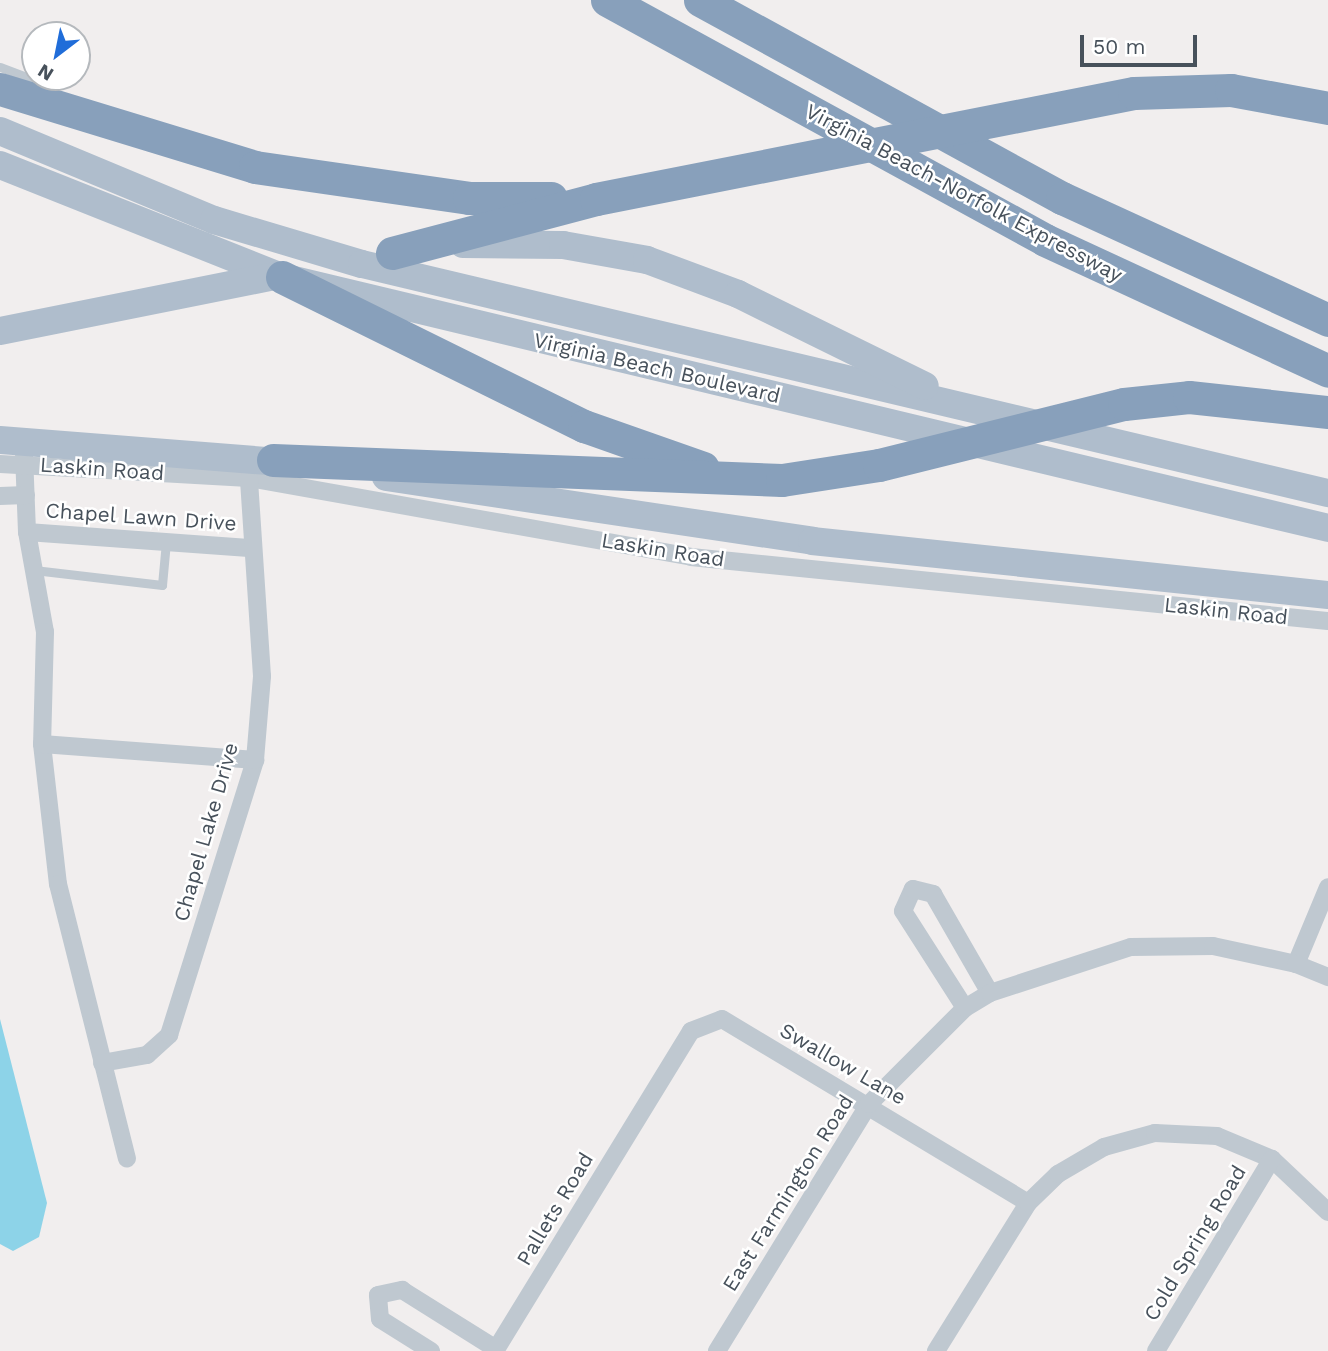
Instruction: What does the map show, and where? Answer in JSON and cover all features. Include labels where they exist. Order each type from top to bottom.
[{"type":"highway","name":"Virginia Beach-Norfolk Expressway","points":[[607,0],[1045,240],[1328,371]]},
{"type":"highway","name":"Virginia Beach-Norfolk Expressway","points":[[700,0],[1062,198],[1328,320]]},
{"type":"highway","points":[[0,89],[255,167],[341,184],[469,198],[596,199]]},
{"type":"highway","points":[[392,253],[596,199],[1027,114],[1182,89],[1276,96],[1328,108]]},
{"type":"highway","points":[[282,277],[638,449],[782,480]]},
{"type":"highway","points":[[261,469],[782,480],[879,465],[1124,404],[1189,397],[1328,412]]},
{"type":"main road","name":"Virginia Beach Boulevard","points":[[0,131],[90,173],[282,243],[1328,493]]},
{"type":"main road","name":"Virginia Beach Boulevard","points":[[0,165],[282,277],[1328,528]]},
{"type":"main road","points":[[0,331],[392,253],[515,242],[646,260],[738,293],[961,407]]},
{"type":"main road","name":"Laskin Road","points":[[16,448],[261,469],[812,541],[1328,595]]},
{"type":"street","name":"Laskin Road","points":[[0,464],[16,448]]},
{"type":"street","points":[[16,448],[26,495],[27,532],[44,632],[42,744],[58,884],[127,1158]]},
{"type":"street","name":"Laskin Road","points":[[261,469],[691,557],[1328,621]]},
{"type":"street","name":"Chapel Lake Drive","points":[[102,1063],[146,1055],[169,1035],[255,760],[262,677],[252,548],[261,469]]},
{"type":"street","points":[[0,496],[26,495]]},
{"type":"street","name":"Chapel Lawn Drive","points":[[27,532],[252,548]]},
{"type":"street","points":[[42,744],[255,760]]},
{"type":"street","points":[[1297,964],[1328,887]]},
{"type":"street","points":[[965,1008],[903,911],[913,889],[933,894],[990,993]]},
{"type":"street","name":"East Farmington Road","points":[[718,1351],[869,1104],[965,1008],[990,993],[1131,947],[1213,946],[1297,964],[1328,977]]},
{"type":"street","name":"Swallow Lane","points":[[654,1090],[691,1031],[722,1019],[869,1104],[1028,1203]]},
{"type":"street","name":"Pallets Road","points":[[496,1350],[654,1090]]},
{"type":"street","points":[[936,1351],[1028,1203],[1080,1159],[1155,1133],[1217,1136],[1272,1158],[1328,1212]]},
{"type":"street","name":"Cold Spring Road","points":[[1156,1351],[1272,1158]]},
{"type":"street","points":[[431,1351],[380,1319],[375,1303],[386,1289],[402,1290],[496,1350]]},
{"type":"lane","points":[[0,67],[21,75]]},
{"type":"lane","points":[[34,570],[162,585],[166,540]]},
{"type":"water","points":[[0,1019],[47,1203],[39,1237],[13,1251],[0,1244]]}]
